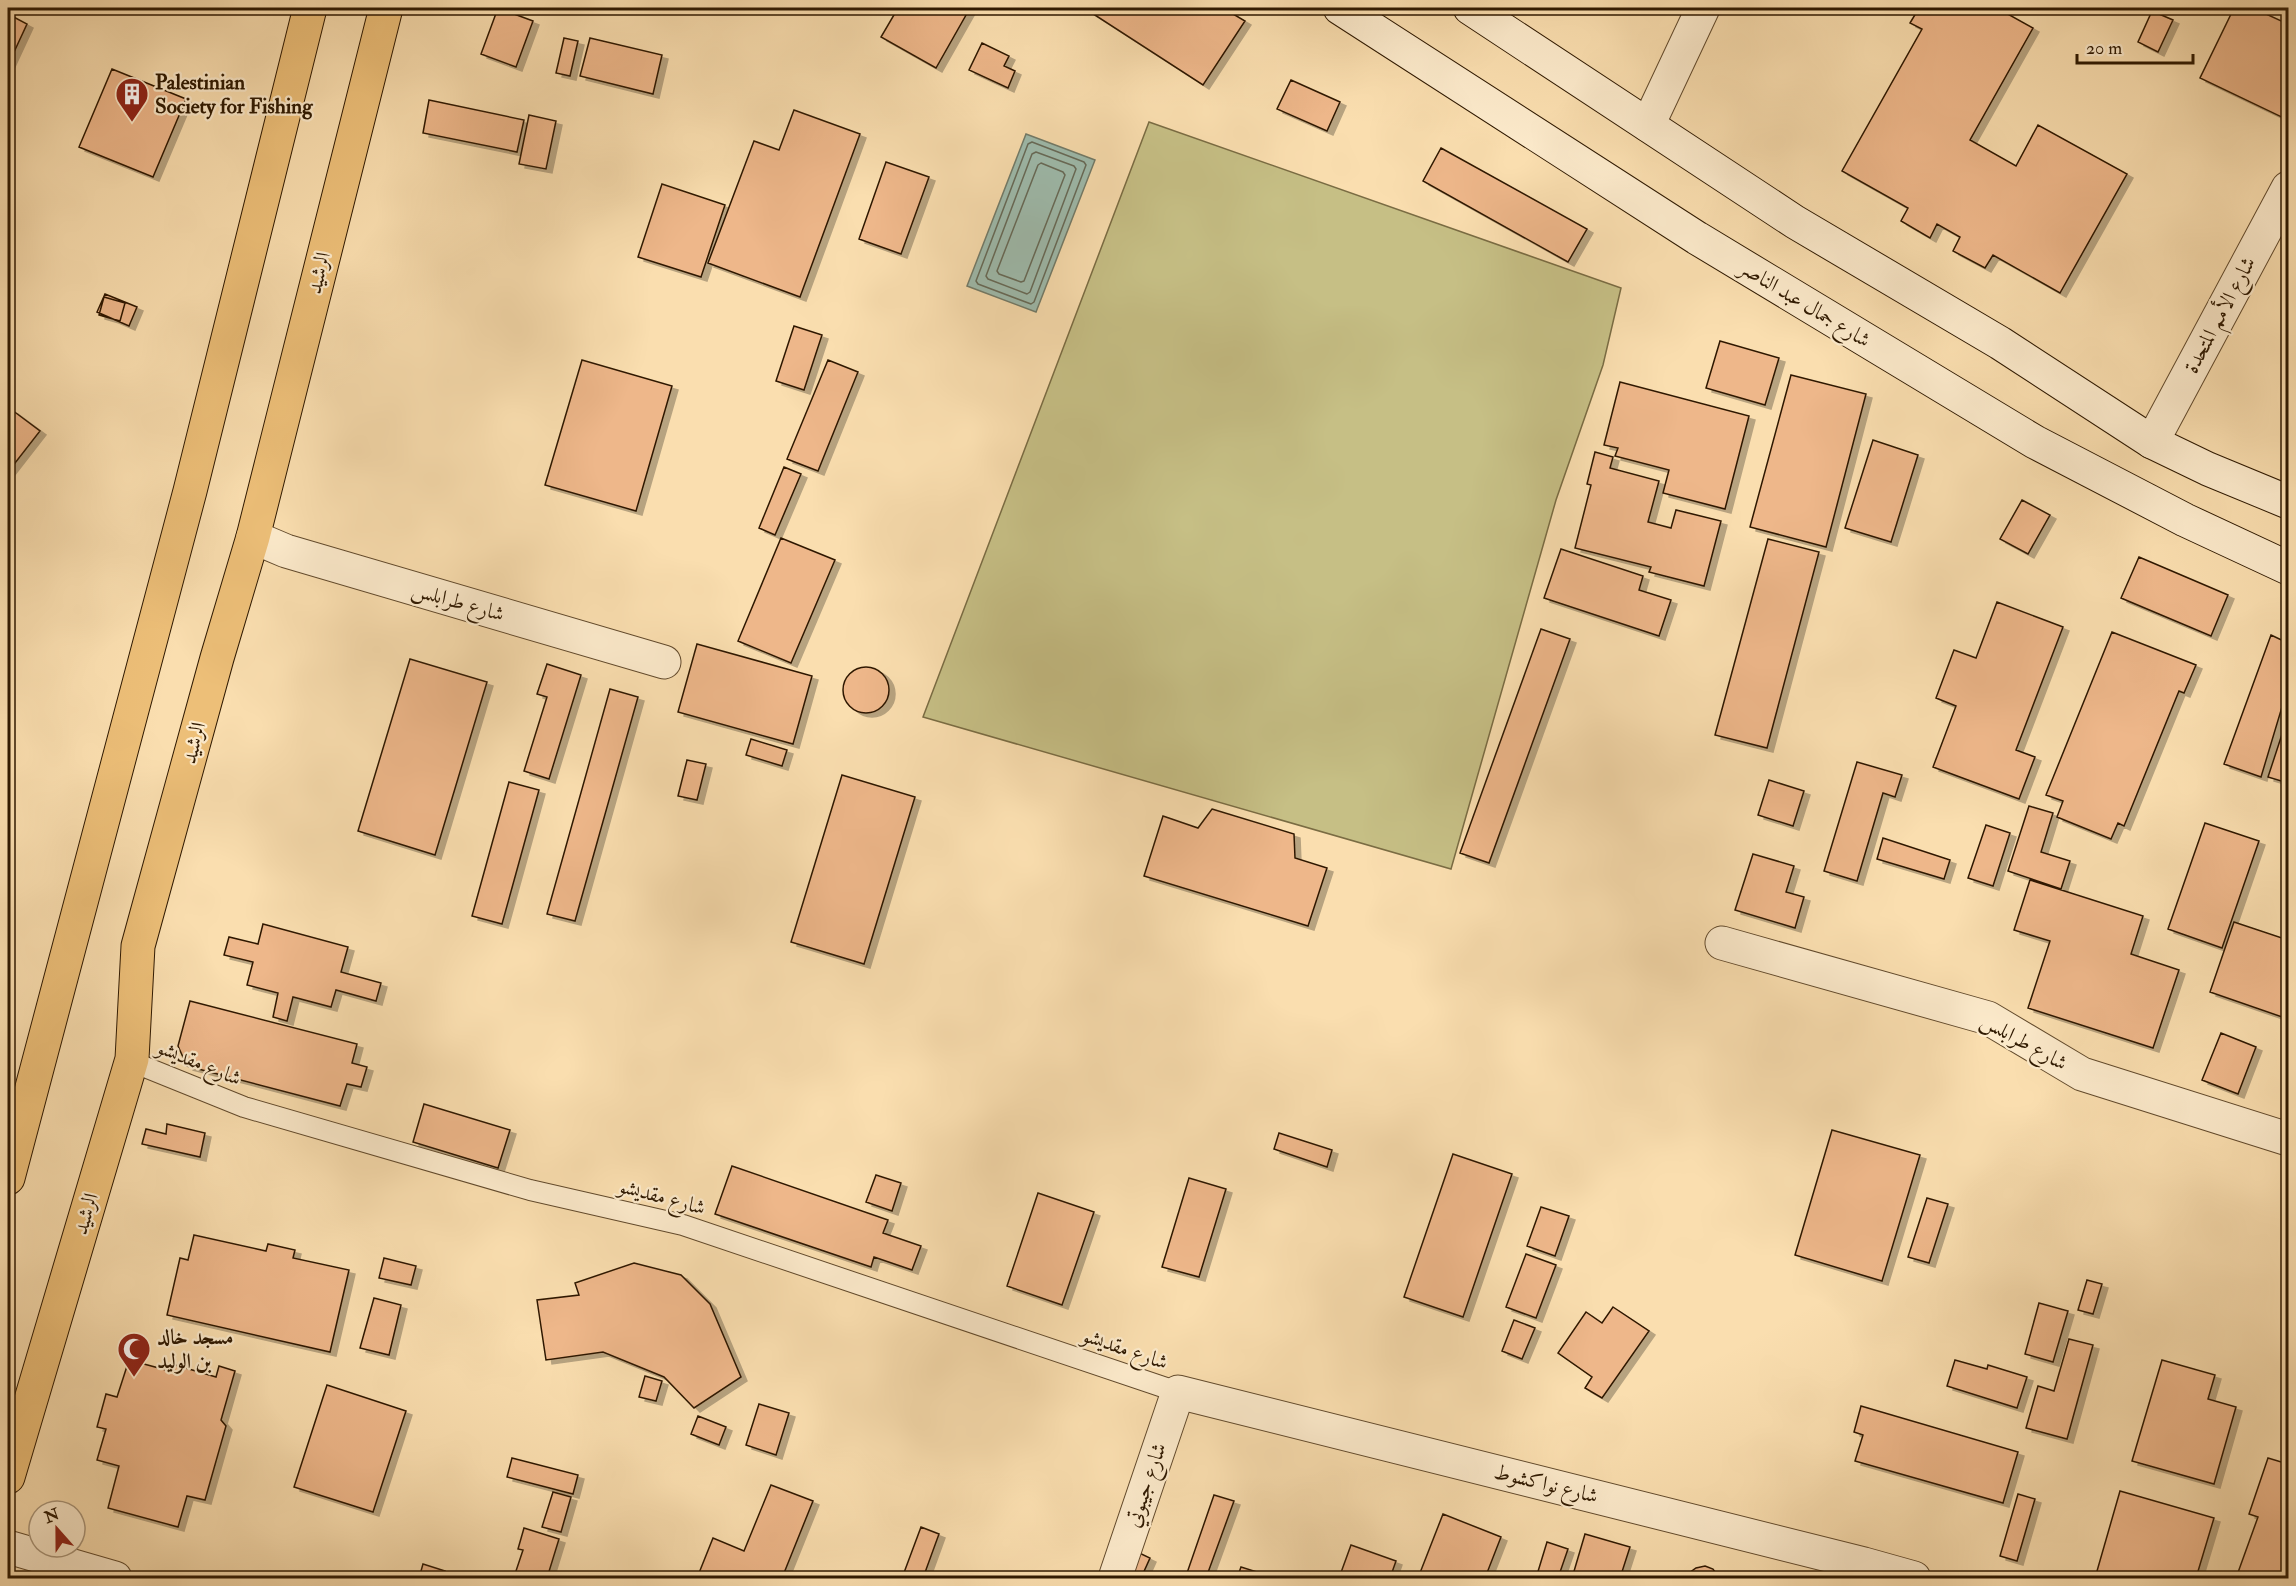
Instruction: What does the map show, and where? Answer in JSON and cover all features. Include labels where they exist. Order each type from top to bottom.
[{"type":"main road","points":[[8,1178],[190,490],[310,8]]},
{"type":"main road","name":"الرشيد","points":[[8,1477],[132,1059],[138,946],[217,658],[253,537],[386,8]]},
{"type":"street","name":"شارع جمال عبد الناصر","points":[[1341,8],[1697,238],[2035,442],[2185,520],[2289,568]]},
{"type":"street","points":[[1470,8],[1795,222],[2000,343],[2152,442],[2208,469],[2289,502]]},
{"type":"street","points":[[1648,125],[1703,8]]},
{"type":"street","name":"شارع الأمم المتحدة","points":[[2152,442],[2289,188]]},
{"type":"street","name":"شارع طرابلس","points":[[253,537],[286,551],[664,662]]},
{"type":"street","name":"شارع طرابلس","points":[[1722,943],[1988,1018],[2082,1074],[2289,1139]]},
{"type":"street","name":"شارع جيبوتي","points":[[1114,1578],[1178,1392]]},
{"type":"street","name":"شارع نواكشوط","points":[[1178,1392],[1914,1578]]},
{"type":"street","points":[[8,1547],[115,1578]]},
{"type":"lane","name":"شارع مقديشو","points":[[132,1059],[140,1065],[244,1107],[530,1190],[683,1225],[1178,1392]]},
{"type":"shaded area","points":[[1149,122],[1621,288],[1603,365],[1556,500],[1451,869],[923,717]]},
{"type":"water","points":[[1026,134],[1095,160],[1036,312],[967,286]]},
{"type":"building","points":[[498,8],[533,21],[516,67],[481,54]]},
{"type":"building","points":[[898,8],[970,8],[936,68],[881,37]]},
{"type":"building","points":[[1084,8],[1223,8],[1245,21],[1203,85]]},
{"type":"building","points":[[1919,8],[1997,8],[2033,28],[1970,140],[2016,166],[2038,125],[2127,174],[2060,293],[1993,255],[1985,268],[1953,251],[1960,237],[1937,224],[1930,238],[1901,221],[1908,208],[1842,171],[1922,29],[1910,23]]},
{"type":"building","points":[[2234,8],[2253,8],[2288,24],[2288,120],[2200,78]]},
{"type":"building","points":[[2152,11],[2173,20],[2158,52],[2138,42]]},
{"type":"building","points":[[8,14],[27,24],[8,65]]},
{"type":"building","points":[[564,38],[578,41],[570,76],[556,73]]},
{"type":"building","points":[[590,38],[662,55],[653,94],[580,76]]},
{"type":"building","points":[[982,43],[1009,56],[1004,66],[1015,71],[1008,88],[969,70]]},
{"type":"building","name":"Palestinian Society for Fishing","points":[[112,69],[186,99],[153,177],[79,147]]},
{"type":"building","points":[[1291,80],[1340,102],[1327,131],[1277,109]]},
{"type":"building","points":[[429,100],[524,120],[517,152],[423,133]]},
{"type":"building","points":[[794,110],[860,134],[800,297],[708,263],[754,141],[779,150]]},
{"type":"building","points":[[529,115],[556,121],[546,169],[519,164]]},
{"type":"building","points":[[1441,148],[1587,229],[1568,262],[1423,181]]},
{"type":"building","points":[[886,162],[929,177],[901,254],[859,239]]},
{"type":"building","points":[[662,184],[725,205],[701,277],[638,257]]},
{"type":"building","points":[[105,294],[137,307],[129,326],[97,312]]},
{"type":"building","points":[[104,297],[125,303],[120,321],[99,315]]},
{"type":"building","points":[[794,326],[822,335],[804,390],[776,381]]},
{"type":"building","points":[[1720,341],[1779,358],[1765,405],[1706,388]]},
{"type":"building","points":[[582,360],[672,386],[636,511],[545,485]]},
{"type":"building","points":[[828,360],[858,372],[818,471],[787,459]]},
{"type":"building","points":[[1791,375],[1866,394],[1826,547],[1750,527]]},
{"type":"building","points":[[1620,382],[1749,416],[1725,509],[1663,493],[1669,470],[1615,456],[1618,448],[1604,445]]},
{"type":"building","points":[[12,410],[40,431],[8,472],[8,416]]},
{"type":"building","points":[[1873,440],[1918,455],[1891,542],[1845,528]]},
{"type":"building","points":[[1595,452],[1613,457],[1610,468],[1659,481],[1648,522],[1671,528],[1676,510],[1721,521],[1704,586],[1649,572],[1651,567],[1575,548],[1591,485],[1587,484]]},
{"type":"building","points":[[784,467],[801,474],[775,535],[759,528]]},
{"type":"building","points":[[2022,500],[2050,515],[2028,554],[2000,539]]},
{"type":"building","points":[[781,538],[835,560],[791,663],[738,641]]},
{"type":"building","points":[[1768,539],[1819,552],[1767,748],[1715,735]]},
{"type":"building","points":[[1561,549],[1643,576],[1639,590],[1671,600],[1659,636],[1544,598]]},
{"type":"building","points":[[2139,557],[2228,595],[2211,636],[2121,598]]},
{"type":"building","points":[[1997,602],[2063,627],[2016,750],[2035,757],[2019,799],[1933,767],[1956,706],[1936,698],[1954,650],[1976,658]]},
{"type":"building","points":[[1541,629],[1570,639],[1489,863],[1460,853]]},
{"type":"building","points":[[2112,632],[2196,665],[2184,693],[2179,691],[2124,826],[2118,823],[2111,839],[2057,817],[2063,801],[2046,795]]},
{"type":"building","points":[[2271,635],[2288,643],[2288,687],[2261,777],[2224,764]]},
{"type":"building","points":[[697,644],[812,676],[793,744],[678,712]]},
{"type":"building","points":[[410,659],[487,682],[435,855],[358,831]]},
{"type":"building","points":[[547,664],[581,675],[549,779],[524,771],[547,697],[537,694]]},
{"type":"building","points":[[866,667],[882,674],[889,690],[882,706],[866,713],[850,706],[843,690],[850,674]]},
{"type":"building","points":[[610,689],[638,697],[575,921],[547,914]]},
{"type":"building","points":[[2288,716],[2288,783],[2268,777]]},
{"type":"building","points":[[751,739],[787,750],[782,766],[746,755]]},
{"type":"building","points":[[687,760],[706,764],[697,800],[678,796]]},
{"type":"building","points":[[1857,762],[1902,775],[1895,797],[1883,793],[1857,881],[1824,871]]},
{"type":"building","points":[[842,775],[915,797],[864,964],[791,942]]},
{"type":"building","points":[[1769,780],[1804,791],[1793,826],[1758,815]]},
{"type":"building","points":[[509,782],[539,790],[502,924],[472,916]]},
{"type":"building","points":[[2029,806],[2053,813],[2041,852],[2070,861],[2061,889],[2008,871]]},
{"type":"building","points":[[1212,809],[1294,834],[1295,858],[1327,868],[1308,926],[1144,876],[1163,816],[1198,828]]},
{"type":"building","points":[[2205,823],[2259,841],[2222,948],[2168,929]]},
{"type":"building","points":[[1986,825],[2010,833],[1993,886],[1968,878]]},
{"type":"building","points":[[1883,838],[1950,860],[1944,879],[1877,859]]},
{"type":"building","points":[[1753,854],[1794,866],[1786,892],[1804,897],[1795,928],[1735,910]]},
{"type":"building","points":[[2030,880],[2143,916],[2131,954],[2179,970],[2153,1048],[2028,1008],[2050,941],[2014,930]]},
{"type":"building","points":[[2234,922],[2288,940],[2288,1019],[2210,992]]},
{"type":"building","points":[[263,924],[348,947],[341,972],[381,983],[376,1001],[336,990],[331,1007],[293,997],[287,1021],[273,1017],[278,993],[247,985],[253,962],[224,955],[229,937],[258,944]]},
{"type":"building","points":[[190,1001],[357,1044],[352,1063],[367,1067],[361,1087],[347,1084],[340,1106],[187,1066],[178,1046]]},
{"type":"building","points":[[2221,1033],[2256,1047],[2238,1094],[2202,1080]]},
{"type":"building","points":[[424,1104],[510,1130],[498,1168],[413,1142]]},
{"type":"building","points":[[167,1124],[205,1133],[200,1157],[142,1144],[146,1129],[166,1134]]},
{"type":"building","points":[[1832,1130],[1920,1155],[1882,1281],[1795,1255]]},
{"type":"building","points":[[1279,1133],[1332,1150],[1327,1167],[1274,1149]]},
{"type":"building","points":[[1453,1154],[1512,1174],[1463,1317],[1404,1297]]},
{"type":"building","points":[[732,1166],[888,1220],[883,1233],[921,1246],[912,1270],[874,1257],[871,1267],[715,1214]]},
{"type":"building","points":[[876,1175],[901,1183],[892,1211],[866,1202]]},
{"type":"building","points":[[1189,1178],[1226,1189],[1199,1277],[1162,1267]]},
{"type":"building","points":[[1038,1193],[1094,1212],[1062,1305],[1007,1286]]},
{"type":"building","points":[[1927,1198],[1948,1204],[1929,1263],[1908,1257]]},
{"type":"building","points":[[1541,1207],[1569,1216],[1555,1256],[1527,1246]]},
{"type":"building","points":[[194,1235],[266,1251],[268,1244],[295,1250],[293,1258],[349,1270],[330,1352],[167,1315],[180,1258],[188,1260]]},
{"type":"building","points":[[1526,1254],[1556,1265],[1536,1318],[1506,1307]]},
{"type":"building","points":[[384,1258],[416,1266],[411,1285],[379,1278]]},
{"type":"building","points":[[634,1263],[681,1275],[710,1304],[741,1377],[694,1408],[664,1377],[603,1352],[546,1360],[537,1300],[579,1295],[575,1283]]},
{"type":"building","points":[[2087,1280],[2102,1284],[2093,1314],[2078,1310]]},
{"type":"building","points":[[374,1298],[401,1305],[389,1355],[360,1348]]},
{"type":"building","points":[[2039,1303],[2068,1311],[2053,1362],[2025,1354]]},
{"type":"building","points":[[1613,1307],[1649,1331],[1602,1398],[1585,1388],[1592,1377],[1558,1353],[1586,1312],[1602,1323]]},
{"type":"building","points":[[1514,1320],[1535,1328],[1522,1359],[1502,1351]]},
{"type":"building","points":[[2069,1339],[2093,1345],[2067,1439],[2026,1428],[2038,1386],[2054,1391]]},
{"type":"building","points":[[129,1360],[170,1371],[172,1364],[216,1377],[219,1366],[235,1371],[221,1420],[226,1426],[205,1500],[187,1496],[178,1527],[108,1508],[119,1466],[97,1460],[106,1429],[97,1427],[106,1394],[117,1397]]},
{"type":"building","points":[[1955,1360],[1987,1369],[1988,1365],[2027,1377],[2017,1408],[1947,1386]]},
{"type":"building","points":[[2162,1360],[2215,1375],[2208,1399],[2236,1407],[2214,1484],[2132,1461]]},
{"type":"building","points":[[645,1376],[662,1381],[656,1401],[639,1397]]},
{"type":"building","points":[[327,1385],[406,1411],[373,1512],[294,1487]]},
{"type":"building","points":[[759,1404],[789,1413],[776,1455],[746,1445]]},
{"type":"building","points":[[1861,1406],[2018,1452],[2003,1503],[1855,1461],[1863,1435],[1854,1432]]},
{"type":"building","points":[[698,1416],[726,1427],[719,1445],[691,1434]]},
{"type":"building","points":[[512,1458],[578,1475],[573,1494],[507,1477]]},
{"type":"building","points":[[2268,1458],[2288,1464],[2288,1578],[2236,1578],[2258,1517],[2249,1514]]},
{"type":"building","points":[[771,1485],[813,1501],[782,1578],[697,1578],[713,1538],[744,1551]]},
{"type":"building","points":[[2120,1491],[2214,1518],[2196,1578],[2095,1578]]},
{"type":"building","points":[[553,1492],[571,1497],[561,1532],[542,1527]]},
{"type":"building","points":[[2018,1494],[2035,1499],[2017,1561],[2000,1556]]},
{"type":"building","points":[[1214,1495],[1234,1501],[1206,1578],[1201,1578],[1187,1573]]},
{"type":"building","points":[[1443,1514],[1501,1537],[1485,1578],[1418,1578]]},
{"type":"building","points":[[921,1527],[939,1534],[923,1578],[902,1578]]},
{"type":"building","points":[[524,1528],[559,1539],[547,1578],[503,1578],[510,1575],[514,1577],[523,1550],[518,1549]]},
{"type":"building","points":[[1585,1534],[1630,1547],[1620,1578],[1572,1578]]},
{"type":"building","points":[[1547,1542],[1568,1549],[1558,1578],[1536,1578]]},
{"type":"building","points":[[1351,1545],[1396,1561],[1390,1578],[1339,1578]]},
{"type":"building","points":[[1133,1550],[1150,1558],[1141,1578],[1128,1578]]},
{"type":"building","points":[[423,1564],[445,1571],[442,1578],[419,1578]]},
{"type":"building","points":[[1705,1566],[1713,1569],[1719,1578],[1687,1578],[1689,1573],[1696,1568]]},
{"type":"building","points":[[1241,1567],[1276,1578],[1237,1578]]},
{"type":"place","name":"Palestinian Society for Fishing","points":[[132,123]]},
{"type":"place","name":"مسجد خالد بن الوليد","points":[[134,1378]]}]
